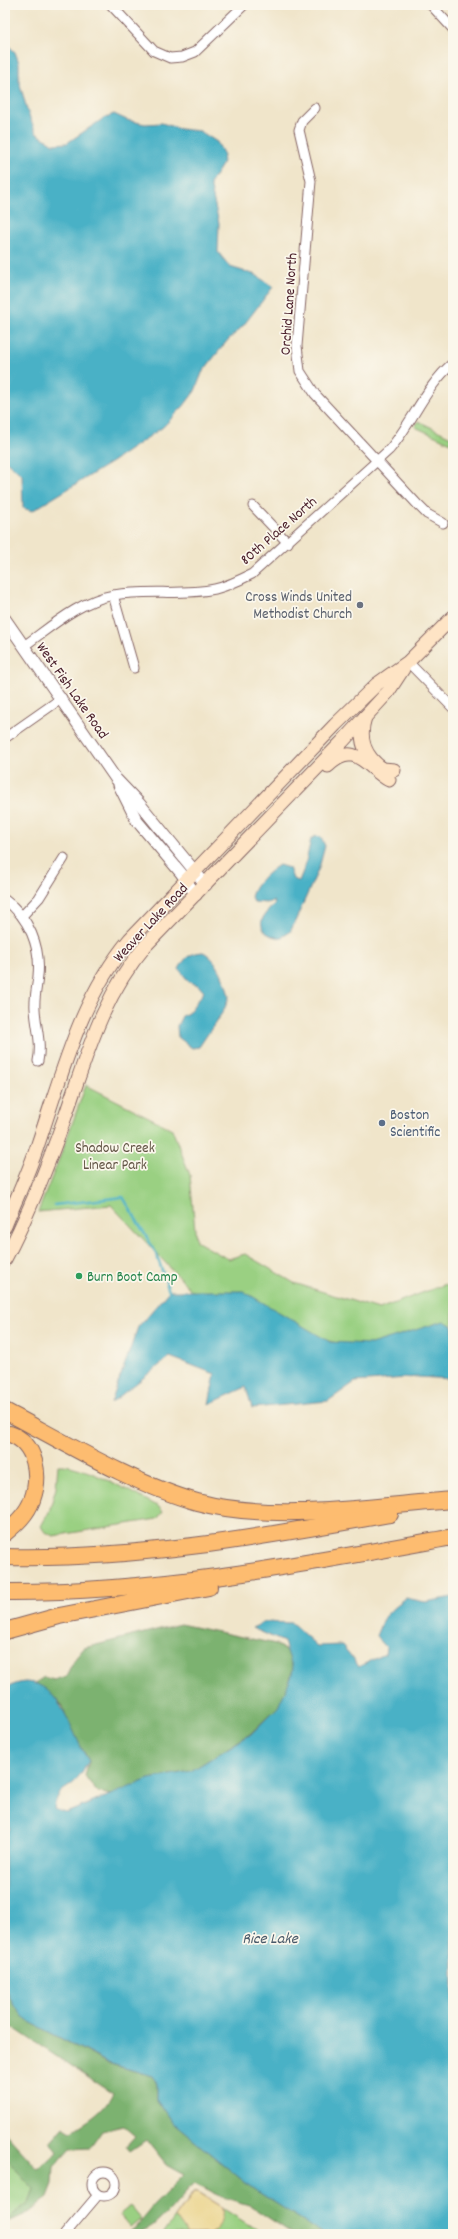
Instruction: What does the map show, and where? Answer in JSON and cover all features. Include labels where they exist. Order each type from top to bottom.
[{"type":"highway","points":[[5,1411],[80,1451],[159,1489],[197,1502],[258,1512],[317,1511],[453,1500]]},
{"type":"highway","points":[[5,1526],[22,1506],[27,1494],[30,1480],[25,1454],[8,1433]]},
{"type":"highway","points":[[5,1533],[24,1515],[32,1500],[36,1481],[35,1464],[28,1446],[19,1438],[8,1433]]},
{"type":"highway","points":[[5,1557],[49,1558],[148,1552],[238,1541],[453,1504]]},
{"type":"highway","points":[[5,1592],[60,1592],[150,1585],[322,1561],[453,1537]]},
{"type":"highway","points":[[5,1631],[46,1619],[217,1585],[322,1561]]},
{"type":"main road","name":"Weaver Lake Road","points":[[5,1226],[38,1147],[76,1034],[96,986],[111,963],[130,939],[361,699],[377,684],[408,662],[453,617]]},
{"type":"main road","name":"Weaver Lake Road","points":[[5,1259],[48,1162],[94,1033],[111,995],[137,956],[365,717],[388,692],[408,662]]},
{"type":"main road","points":[[299,787],[320,774],[336,758],[347,755],[364,759],[380,775],[391,775],[383,769],[365,750],[362,741],[365,717]]},
{"type":"street","points":[[111,5],[151,48],[161,55],[170,58],[182,57],[195,52],[244,5]]},
{"type":"street","points":[[431,5],[453,29]]},
{"type":"street","name":"Orchid Lane North","points":[[315,108],[302,121],[299,130],[311,181],[298,359],[303,376],[315,394],[427,514],[443,523]]},
{"type":"street","name":"80th Place North","points":[[24,646],[76,609],[113,595],[215,589],[233,584],[252,574],[377,461],[402,434],[440,373],[453,362]]},
{"type":"street","points":[[253,506],[288,542]]},
{"type":"street","points":[[113,595],[134,668]]},
{"type":"street","name":"West Fish Lake Road","points":[[5,619],[62,698],[116,779],[191,876],[206,885]]},
{"type":"street","points":[[408,662],[453,708]]},
{"type":"street","points":[[5,738],[62,698]]},
{"type":"street","points":[[23,915],[39,898],[64,858]]},
{"type":"street","name":"West Fish Lake Road","points":[[191,876],[196,895]]},
{"type":"street","points":[[5,900],[23,915],[33,937],[39,957],[35,1009],[40,1046],[38,1061]]},
{"type":"street","points":[[65,2234],[98,2195]]},
{"type":"green space","points":[[418,421],[453,438],[453,444],[415,427]]},
{"type":"green space","name":"Shadow Creek Linear Park","points":[[86,1085],[172,1129],[190,1175],[196,1241],[228,1259],[245,1254],[294,1283],[379,1309],[446,1284],[453,1289],[453,1374],[209,1309],[111,1205],[38,1212]]},
{"type":"green space","points":[[58,1465],[81,1469],[94,1474],[158,1506],[163,1512],[157,1519],[53,1536],[44,1531],[41,1526],[49,1512],[56,1488]]},
{"type":"green space","points":[[180,1624],[276,1644],[289,1653],[293,1669],[287,1690],[278,1707],[250,1734],[191,1771],[149,1779],[111,1795],[97,1792],[85,1776],[89,1761],[69,1726],[63,1707],[49,1692],[35,1683],[44,1677],[54,1680],[66,1676],[74,1660],[84,1648]]},
{"type":"green space","points":[[5,1988],[13,2004],[26,2020],[107,2063],[152,2076],[157,2083],[157,2099],[174,2124],[252,2188],[324,2234],[293,2234],[249,2205],[222,2197],[195,2183],[156,2223],[137,2233],[125,2234],[134,2229],[153,2206],[184,2175],[166,2165],[146,2140],[130,2151],[126,2146],[135,2136],[123,2126],[102,2131],[90,2148],[70,2149],[54,2167],[53,2184],[48,2197],[26,2214],[6,2223],[14,2214],[29,2202],[34,2189],[5,2158],[5,2133],[38,2169],[57,2152],[50,2142],[64,2126],[72,2131],[84,2124],[105,2106],[113,2094],[6,2023]]},
{"type":"green space","points":[[5,2149],[44,2189],[5,2225]]},
{"type":"green space","points":[[193,2192],[197,2192],[257,2230],[254,2234],[163,2234]]},
{"type":"green space","points":[[130,2206],[141,2219],[130,2228],[119,2215]]},
{"type":"sand","points":[[193,2192],[197,2192],[223,2208],[221,2223],[210,2234],[187,2234],[175,2217]]},
{"type":"water","points":[[5,42],[15,52],[19,63],[19,81],[28,113],[36,133],[53,144],[67,143],[104,118],[114,114],[127,120],[145,124],[162,123],[180,129],[200,131],[217,142],[224,155],[222,165],[210,184],[219,223],[218,252],[230,267],[256,275],[273,287],[243,326],[227,341],[202,373],[195,391],[183,407],[163,427],[112,462],[32,511],[23,508],[22,475],[5,460]]},
{"type":"water","points":[[316,836],[321,837],[325,846],[319,868],[290,932],[282,937],[274,937],[266,933],[262,926],[262,922],[265,914],[275,903],[273,901],[267,903],[254,902],[251,897],[253,892],[262,879],[279,865],[289,868],[293,879],[299,881],[305,866],[311,839]]},
{"type":"water","points":[[203,952],[213,959],[217,965],[226,984],[229,997],[224,1010],[199,1047],[192,1048],[178,1037],[177,1026],[182,1016],[188,1013],[204,992],[198,985],[189,982],[179,969],[188,957]]},
{"type":"water","points":[[169,1291],[243,1291],[330,1342],[371,1344],[444,1321],[453,1326],[453,1379],[418,1377],[355,1382],[328,1401],[252,1408],[246,1387],[209,1404],[215,1374],[170,1357],[111,1403],[138,1327]]},
{"type":"water","name":"Rice Lake","points":[[453,1597],[453,2234],[324,2234],[252,2188],[174,2124],[157,2099],[157,2083],[152,2076],[108,2063],[26,2020],[13,2004],[5,1988],[5,1838],[10,1828],[8,1819],[5,1817],[5,1688],[18,1683],[26,1682],[38,1685],[49,1691],[65,1713],[89,1761],[82,1774],[75,1782],[58,1796],[54,1809],[66,1813],[149,1779],[191,1771],[251,1734],[278,1707],[291,1678],[293,1669],[284,1642],[252,1628],[265,1622],[292,1623],[317,1646],[342,1645],[358,1667],[385,1654],[386,1647],[376,1636],[387,1614],[406,1598],[425,1602]]},
{"type":"waterway","points":[[54,1205],[123,1197],[156,1253],[169,1291]]},
{"type":"place","name":"Cross Winds United Methodist Church","points":[[360,605]]},
{"type":"place","name":"Boston Scientific","points":[[382,1123]]},
{"type":"place","name":"Burn Boot Camp","points":[[79,1276]]}]
